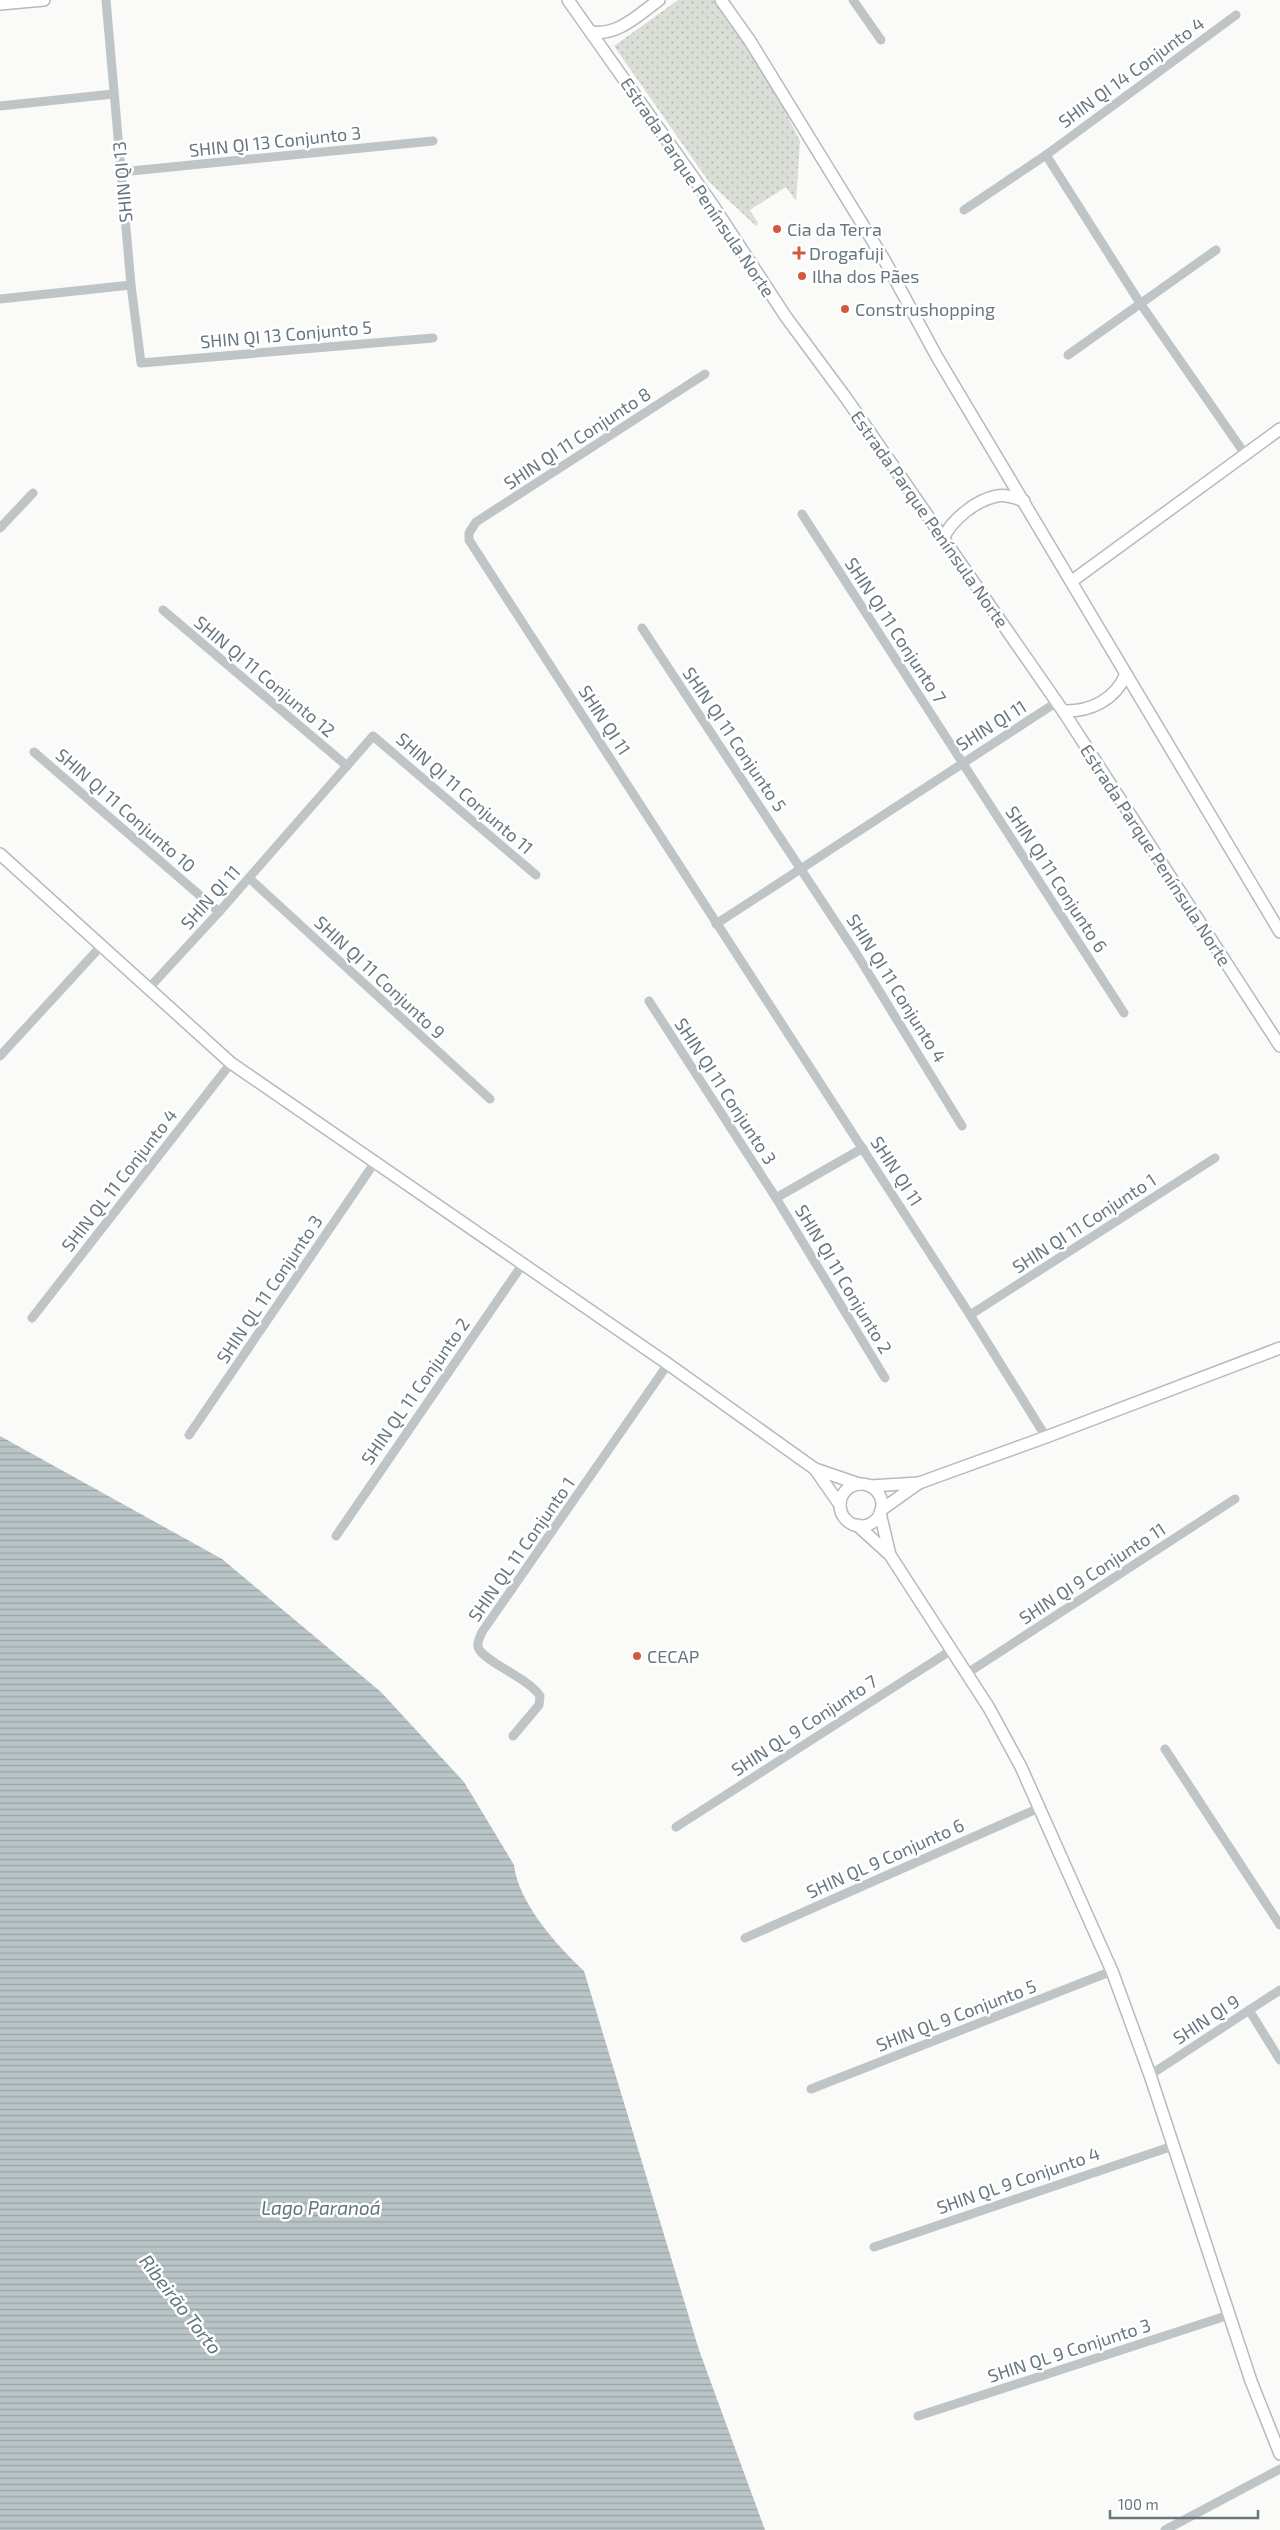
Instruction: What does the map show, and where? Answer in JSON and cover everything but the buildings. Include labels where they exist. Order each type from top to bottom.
[{"type":"street","points":[[0,4],[44,0]]},
{"type":"street","name":"SHIN QI 13","points":[[106,0],[131,285],[141,363]]},
{"type":"street","name":"Estrada Parque Península Norte","points":[[568,0],[712,204],[786,317],[846,398],[1060,707],[1280,1046]]},
{"type":"street","points":[[591,32],[607,33],[617,30],[659,0]]},
{"type":"street","points":[[721,0],[750,41],[885,261],[937,357],[1280,932]]},
{"type":"street","points":[[853,0],[881,40]]},
{"type":"street","name":"SHIN QI 14 Conjunto 4","points":[[964,210],[1046,155],[1236,15]]},
{"type":"street","points":[[0,106],[113,94]]},
{"type":"street","name":"SHIN QI 13 Conjunto 3","points":[[121,172],[433,141]]},
{"type":"street","points":[[1046,155],[1140,303],[1245,454]]},
{"type":"street","points":[[1068,355],[1216,250]]},
{"type":"street","points":[[0,299],[131,285]]},
{"type":"street","name":"SHIN QI 13 Conjunto 5","points":[[141,363],[433,338]]},
{"type":"street","name":"SHIN QI 11 Conjunto 8","points":[[469,533],[476,522],[705,374]]},
{"type":"street","points":[[1072,581],[1280,429]]},
{"type":"street","points":[[0,528],[33,493]]},
{"type":"street","points":[[943,539],[954,522],[982,501],[997,495],[1024,500]]},
{"type":"street","name":"SHIN QI 11 Conjunto 7","points":[[802,514],[963,762]]},
{"type":"street","name":"SHIN QI 11","points":[[469,533],[472,546],[863,1148],[1046,1437]]},
{"type":"street","name":"SHIN QI 11 Conjunto 12","points":[[163,610],[347,766]]},
{"type":"street","name":"SHIN QI 11 Conjunto 5","points":[[642,628],[802,869]]},
{"type":"street","points":[[1060,707],[1076,711],[1102,702],[1114,694],[1126,674]]},
{"type":"street","name":"SHIN QI 11","points":[[716,924],[963,762],[1060,707]]},
{"type":"street","name":"SHIN QI 11","points":[[149,988],[219,912],[373,736]]},
{"type":"street","name":"SHIN QI 11 Conjunto 11","points":[[373,736],[536,876]]},
{"type":"street","name":"SHIN QI 11 Conjunto 10","points":[[34,752],[219,912]]},
{"type":"street","name":"SHIN QI 11 Conjunto 6","points":[[963,762],[1124,1013]]},
{"type":"street","points":[[0,854],[231,1063],[668,1364],[816,1469],[865,1485],[878,1492],[882,1501],[880,1512],[890,1555]]},
{"type":"street","name":"SHIN QI 11 Conjunto 4","points":[[802,869],[943,1092],[962,1126]]},
{"type":"street","name":"SHIN QI 11 Conjunto 9","points":[[249,878],[490,1099]]},
{"type":"street","points":[[0,1056],[102,945]]},
{"type":"street","name":"SHIN QI 11 Conjunto 3","points":[[649,1001],[776,1198]]},
{"type":"street","name":"SHIN QL 11 Conjunto 4","points":[[32,1318],[231,1063]]},
{"type":"street","points":[[776,1198],[863,1148]]},
{"type":"street","name":"SHIN QI 11 Conjunto 1","points":[[970,1315],[1215,1158]]},
{"type":"street","name":"SHIN QL 11 Conjunto 3","points":[[190,1434],[375,1162]]},
{"type":"street","name":"SHIN QI 11 Conjunto 2","points":[[776,1198],[884,1378]]},
{"type":"street","name":"SHIN QL 11 Conjunto 2","points":[[336,1536],[522,1264]]},
{"type":"street","points":[[857,1525],[868,1524],[880,1512],[919,1483],[1280,1348]]},
{"type":"street","name":"SHIN QL 11 Conjunto 1","points":[[513,1736],[539,1706],[540,1696],[528,1684],[485,1656],[478,1649],[478,1641],[482,1632],[668,1364]]},
{"type":"street","points":[[816,1469],[840,1505],[842,1514],[848,1521],[857,1525],[890,1555],[1005,1737],[1039,1808],[1112,1971],[1150,2075],[1229,2315],[1280,2454]]},
{"type":"street","points":[[840,1505],[845,1491],[865,1485],[919,1483]]},
{"type":"street","name":"SHIN QI 9 Conjunto 11","points":[[966,1674],[1235,1499]]},
{"type":"street","name":"SHIN QL 9 Conjunto 7","points":[[676,1827],[950,1651]]},
{"type":"street","points":[[1165,1749],[1280,1925]]},
{"type":"street","name":"SHIN QL 9 Conjunto 6","points":[[745,1938],[1039,1808]]},
{"type":"street","name":"SHIN QL 9 Conjunto 5","points":[[811,2089],[1112,1971]]},
{"type":"street","name":"SHIN QI 9","points":[[1150,2075],[1280,1990]]},
{"type":"street","points":[[1248,2010],[1280,2060]]},
{"type":"street","name":"SHIN QL 9 Conjunto 4","points":[[874,2246],[1173,2146]]},
{"type":"street","name":"SHIN QL 9 Conjunto 3","points":[[918,2416],[1229,2315]]},
{"type":"street","points":[[1164,2530],[1280,2469]]},
{"type":"shaded area","points":[[678,0],[716,0],[768,77],[800,141],[796,201],[786,187],[750,210],[758,223],[756,226],[709,182],[614,46]]},
{"type":"water","name":"Lago Paranoá","points":[[0,1436],[222,1559],[381,1692],[464,1782],[514,1865],[517,1879],[531,1908],[551,1936],[584,1971],[699,2350],[765,2530],[0,2530]]},
{"type":"place","name":"Cia da Terra","points":[[777,229]]},
{"type":"place","name":"Drogafuji","points":[[799,253]]},
{"type":"place","name":"Ilha dos Pães","points":[[802,276]]},
{"type":"place","name":"Construshopping","points":[[845,309]]},
{"type":"place","name":"CECAP","points":[[637,1656]]},
{"type":"water label","name":"Ribeirão Torto","points":[[181,2304]]}]
